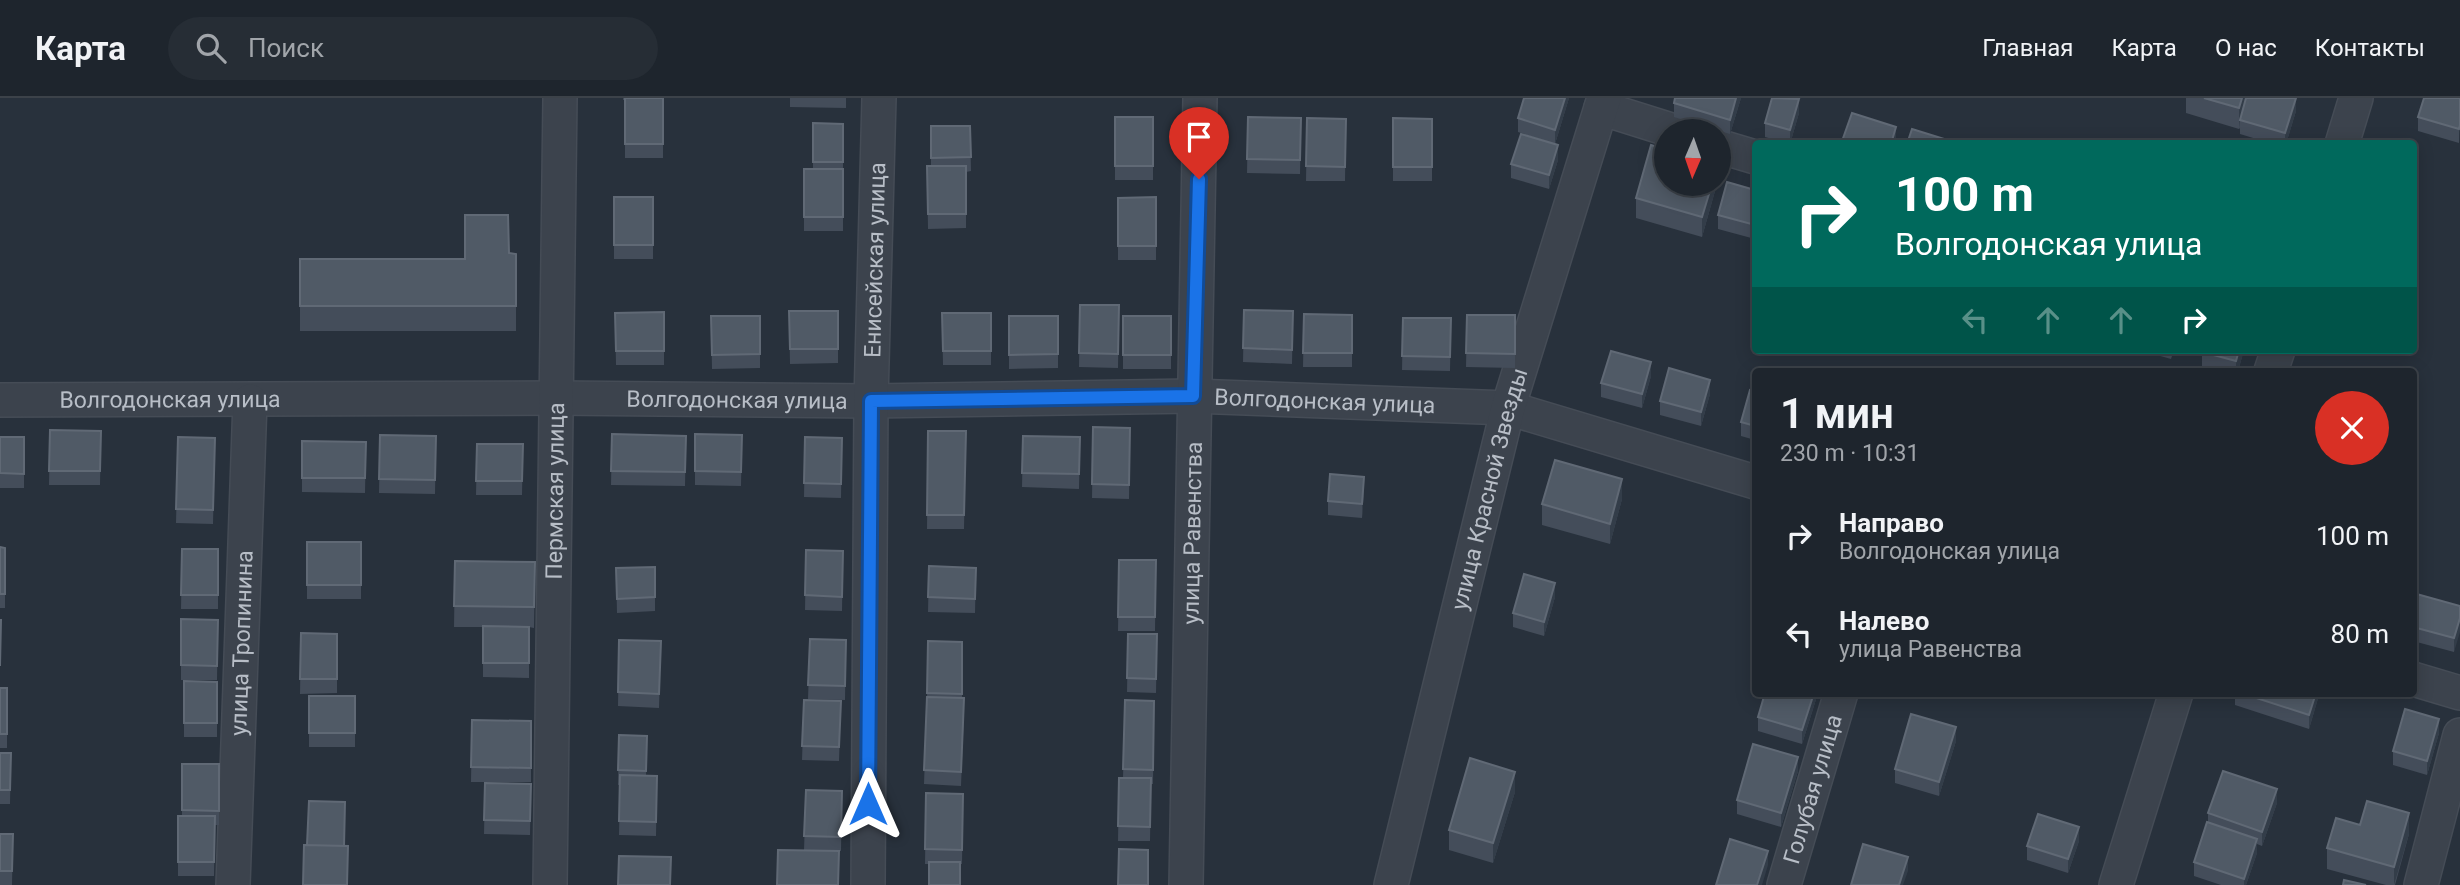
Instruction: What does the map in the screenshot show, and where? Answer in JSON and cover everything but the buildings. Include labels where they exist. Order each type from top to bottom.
[{"type":"street","name":"Пермская улица","points":[[550,885],[560,98]]},
{"type":"street","name":"Енисейская улица","points":[[868,885],[871,401],[878,98]]},
{"type":"street","name":"улица Равенства","points":[[1186,885],[1200,98]]},
{"type":"street","points":[[2343,140],[2356,98]]},
{"type":"street","points":[[1603,103],[1654,123]]},
{"type":"street","name":"улица Красной Звезды","points":[[1391,885],[1508,408],[1603,103]]},
{"type":"street","points":[[1731,149],[1752,156]]},
{"type":"street","name":"Волгодонская улица","points":[[0,400],[557,398],[871,401],[1193,396],[1508,408],[1752,481]]},
{"type":"street","name":"улица Тропинина","points":[[233,885],[250,401]]},
{"type":"street","points":[[2417,680],[2460,693]]},
{"type":"street","name":"Голубая улица","points":[[1784,885],[1840,697]]},
{"type":"street","points":[[2116,885],[2175,697]]},
{"type":"street","points":[[2421,885],[2460,735]]},
{"type":"route","points":[[868,804],[871,401],[1193,396],[1199,179]]}]
